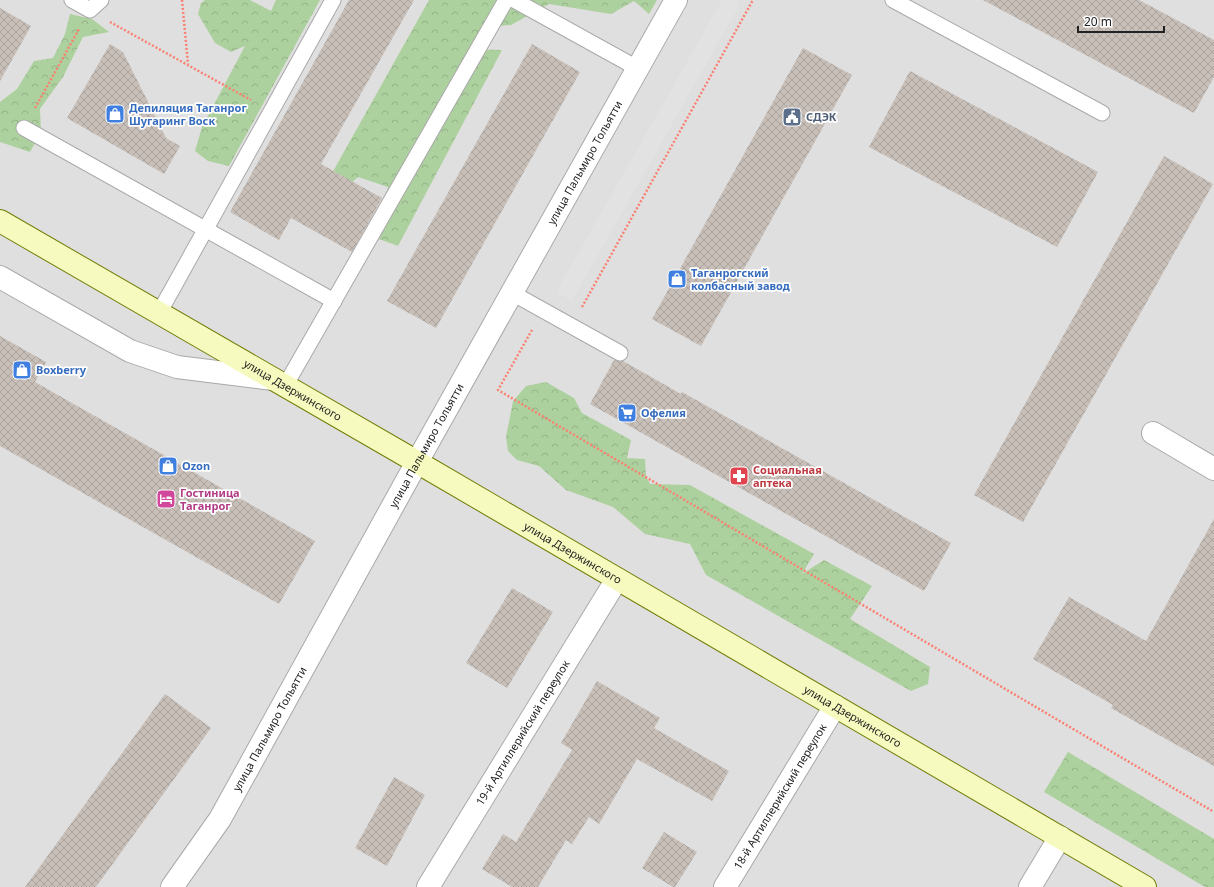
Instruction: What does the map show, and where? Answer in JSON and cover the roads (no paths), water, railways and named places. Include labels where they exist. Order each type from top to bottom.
[{"type":"main road","name":"улица Дзержинского","points":[[0,221],[417,462],[1145,887]]},
{"type":"street","name":"улица Пальмиро Тольятти","points":[[172,887],[220,819],[417,462],[676,0]]},
{"type":"street","points":[[0,277],[130,351],[177,367],[279,382]]},
{"type":"street","points":[[1153,433],[1214,469]]},
{"type":"street","name":"19-й Артиллерийский переулок","points":[[428,887],[617,579]]},
{"type":"street","name":"18-й Артиллерийский переулок","points":[[725,887],[835,706]]},
{"type":"street","points":[[1030,887],[1060,837]]},
{"type":"lane","points":[[72,0],[90,10],[101,0]]},
{"type":"lane","points":[[159,313],[334,0]]},
{"type":"lane","points":[[279,382],[334,301],[506,0]]},
{"type":"lane","points":[[514,0],[637,68]]},
{"type":"lane","points":[[893,0],[1102,113]]},
{"type":"lane","points":[[24,128],[334,301]]},
{"type":"lane","points":[[512,293],[620,353]]},
{"type":"place","name":"Депиляция Таганрог Шугаринг Воск","points":[[115,114]]},
{"type":"place","name":"СДЭК","points":[[792,117]]},
{"type":"place","name":"Таганрогский колбасный завод","points":[[677,279]]},
{"type":"place","name":"Boxberry","points":[[22,370]]},
{"type":"place","name":"Офелия","points":[[627,413]]},
{"type":"place","name":"Ozon","points":[[168,466]]},
{"type":"place","name":"Социальная аптека","points":[[739,476]]},
{"type":"place","name":"Гостиница Таганрог","points":[[166,499]]}]
